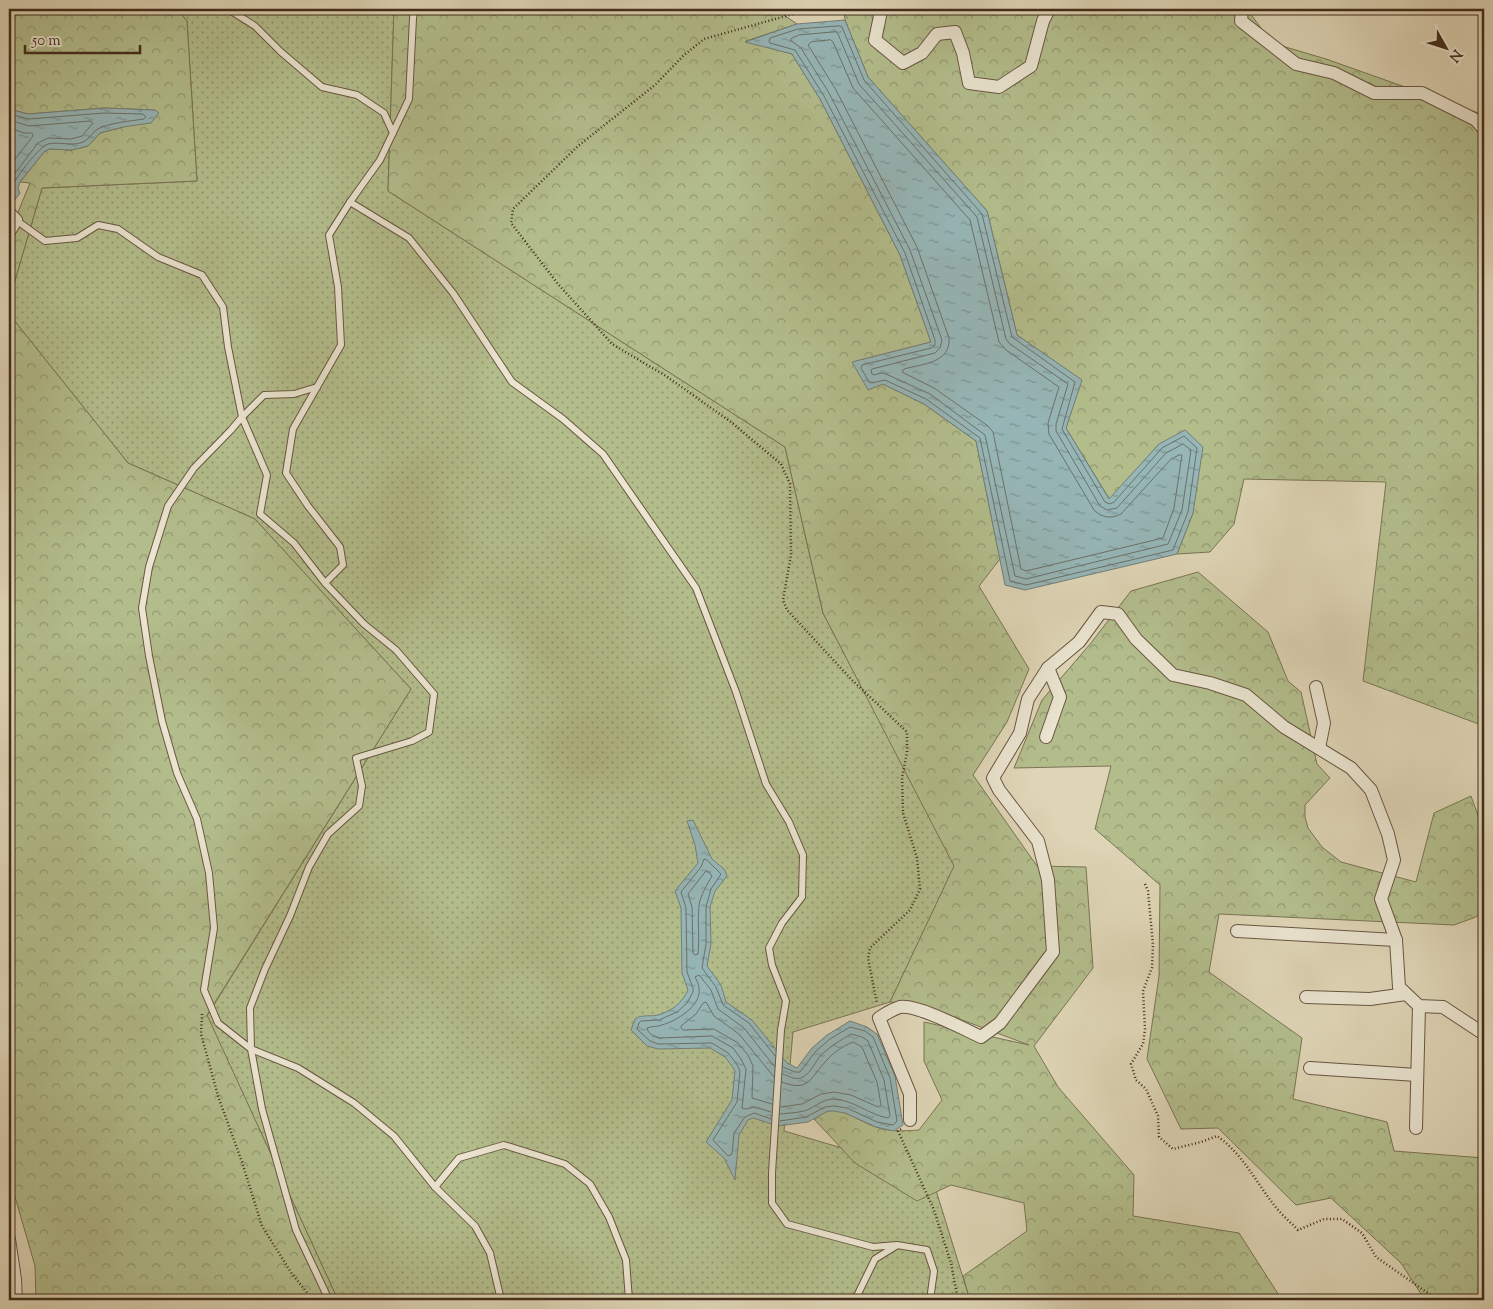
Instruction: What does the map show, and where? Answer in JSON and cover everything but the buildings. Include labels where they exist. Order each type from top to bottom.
[{"type":"street","points":[[878,9],[880,16],[875,40],[902,63],[922,53],[938,34],[955,32],[963,53],[969,83],[999,87],[1031,66],[1042,21],[1049,9]]},
{"type":"street","points":[[1242,9],[1241,21],[1296,64],[1334,73],[1374,93],[1422,93],[1476,120],[1484,129]]},
{"type":"street","points":[[9,232],[12,217]]},
{"type":"street","points":[[910,1120],[910,1094],[879,1018],[901,1007],[927,1012],[981,1037],[1000,1023],[1053,952],[1048,880],[1038,841],[999,790],[994,778],[1020,733],[1028,699],[1048,668],[1079,642],[1101,612],[1118,614],[1136,639],[1173,676],[1210,683],[1246,695],[1284,727],[1351,768],[1371,790],[1388,834],[1394,860],[1381,899],[1396,940],[1399,987],[1419,1006],[1443,1007],[1484,1034]]},
{"type":"street","points":[[1046,736],[1060,697],[1048,668]]},
{"type":"street","points":[[1316,687],[1324,723],[1319,748]]},
{"type":"street","points":[[1237,931],[1396,940]]},
{"type":"street","points":[[1306,997],[1370,999],[1406,994]]},
{"type":"street","points":[[1416,1128],[1419,1006]]},
{"type":"street","points":[[1310,1068],[1418,1074]]},
{"type":"street","points":[[9,1239],[16,1300]]},
{"type":"lane","points":[[228,9],[255,26],[281,52],[322,87],[357,95],[384,113],[393,133]]},
{"type":"lane","points":[[325,583],[343,565],[340,547],[308,506],[286,473],[294,429],[341,345],[338,286],[329,235],[380,160],[409,99],[415,9]]},
{"type":"lane","points":[[350,202],[409,238],[453,294],[512,382],[563,419],[603,454],[696,588],[736,692],[766,784],[789,822],[803,855],[802,897],[782,922],[769,948],[772,964],[786,1001],[781,1030],[772,1173],[772,1203],[787,1224],[874,1247],[897,1245],[927,1250],[934,1270],[930,1300]]},
{"type":"lane","points":[[12,217],[46,241],[77,238],[98,225],[118,229],[158,257],[202,275],[222,307],[242,417],[267,475],[260,514],[294,543],[325,583],[364,624],[396,650],[434,694],[429,732],[412,741],[356,758],[362,786],[359,806],[328,834],[309,867],[250,1008],[251,1049],[262,1109],[296,1230],[329,1300]]},
{"type":"lane","points":[[317,386],[294,394],[264,395],[194,468],[168,506],[149,567],[142,608],[148,656],[162,721],[177,773],[197,819],[209,873],[214,928],[204,990],[218,1023],[251,1049],[298,1068],[354,1103],[394,1136],[435,1187],[475,1226],[490,1252],[501,1300]]},
{"type":"lane","points":[[435,1187],[459,1158],[504,1145],[565,1164],[590,1184],[609,1217],[626,1260],[629,1300]]},
{"type":"lane","points":[[855,1300],[875,1259],[897,1245]]},
{"type":"path","points":[[802,9],[793,14],[704,39],[683,56],[655,84],[578,146],[513,210],[512,223],[558,284],[612,344],[666,376],[731,422],[781,464],[790,484],[791,555],[783,600],[787,610],[852,680],[907,732],[907,752],[902,778],[903,813],[917,858],[920,889],[910,910],[870,948],[868,958],[879,1018]]},
{"type":"path","points":[[1145,884],[1148,891],[1153,945],[1152,968],[1143,991],[1146,1029],[1143,1044],[1131,1064],[1136,1080],[1146,1089],[1158,1116],[1159,1137],[1173,1149],[1217,1136],[1226,1142],[1275,1206],[1298,1230],[1324,1219],[1342,1219],[1362,1234],[1376,1257],[1438,1300]]},
{"type":"path","points":[[204,990],[201,1034],[218,1096],[242,1162],[262,1226],[292,1274],[313,1300]]},
{"type":"path","points":[[910,1120],[898,1131],[934,1210],[951,1263],[958,1300]]},
{"type":"green space","points":[[9,9],[177,9],[187,21],[197,181],[42,188],[9,301],[9,218],[16,217],[30,183],[20,182],[44,152],[49,149],[72,150],[88,146],[100,133],[123,127],[154,110],[104,108],[28,114],[9,109]]},
{"type":"green space","points":[[177,9],[394,9],[388,191],[785,447],[823,613],[955,866],[890,1002],[793,1032],[784,1131],[931,1174],[969,1297],[973,1300],[338,1300],[207,1016],[411,689],[255,519],[128,463],[9,314],[9,301],[42,188],[197,181],[187,21]]},
{"type":"green space","points":[[394,9],[775,9],[797,24],[746,41],[792,54],[820,99],[900,255],[931,342],[853,362],[883,384],[924,404],[976,441],[1000,559],[979,586],[1029,669],[1007,722],[973,775],[1037,866],[1086,867],[1093,968],[1034,1046],[1058,1087],[1134,1175],[1133,1216],[1239,1233],[1282,1300],[973,1300],[969,1297],[963,1276],[1027,1231],[1024,1203],[951,1185],[917,1201],[855,1163],[814,1119],[828,1111],[834,1110],[846,1113],[881,1129],[897,1131],[919,1130],[942,1100],[924,1061],[924,1022],[1029,1045],[930,1008],[890,1002],[954,866],[823,613],[785,447],[388,191]]},
{"type":"green space","points":[[844,9],[1247,9],[1272,43],[1326,59],[1484,115],[1484,726],[1363,681],[1386,482],[1244,479],[1234,524],[1210,552],[1177,554],[1193,513],[1159,444],[1110,500],[1066,428],[1081,380],[1017,335],[987,211],[868,77],[845,20]]},
{"type":"green space","points":[[9,314],[128,463],[255,519],[411,689],[207,1015],[338,1300],[36,1300],[35,1266],[9,1176],[9,992],[12,982],[9,973]]},
{"type":"green space","points":[[1198,572],[1268,632],[1288,681],[1301,692],[1317,764],[1330,778],[1305,805],[1305,817],[1308,828],[1322,847],[1341,862],[1416,882],[1434,813],[1471,796],[1484,832],[1484,908],[1476,917],[1454,925],[1219,914],[1209,972],[1302,1038],[1293,1099],[1387,1122],[1394,1151],[1484,1158],[1484,1300],[1425,1300],[1401,1263],[1331,1198],[1296,1205],[1218,1128],[1181,1129],[1147,1059],[1159,976],[1160,885],[1095,829],[1111,766],[1014,768],[1042,700],[1091,643],[1131,591]]},
{"type":"water","points":[[845,20],[868,77],[987,211],[1017,335],[1082,380],[1066,428],[1109,499],[1159,444],[1185,430],[1203,447],[1193,513],[1177,554],[1025,590],[1005,585],[976,441],[924,404],[883,384],[868,390],[852,362],[931,342],[900,255],[820,99],[792,54],[745,42],[797,24]]},
{"type":"water","points":[[104,108],[155,110],[159,113],[151,123],[100,133],[88,146],[72,150],[49,149],[44,152],[20,182],[18,188],[20,193],[9,208],[9,109],[28,114]]},
{"type":"water","points":[[693,820],[712,859],[725,870],[727,876],[715,891],[710,907],[711,944],[707,966],[721,985],[726,1002],[752,1020],[787,1063],[797,1068],[812,1048],[827,1035],[850,1021],[867,1027],[877,1034],[895,1076],[903,1125],[894,1131],[876,1127],[845,1113],[833,1111],[828,1111],[808,1122],[778,1126],[753,1118],[748,1120],[739,1135],[735,1180],[724,1158],[706,1142],[732,1100],[735,1071],[732,1066],[725,1057],[710,1048],[658,1049],[647,1046],[631,1030],[635,1019],[658,1015],[668,1011],[680,1003],[688,990],[682,973],[681,908],[675,891],[698,863],[695,845],[687,821]]}]
